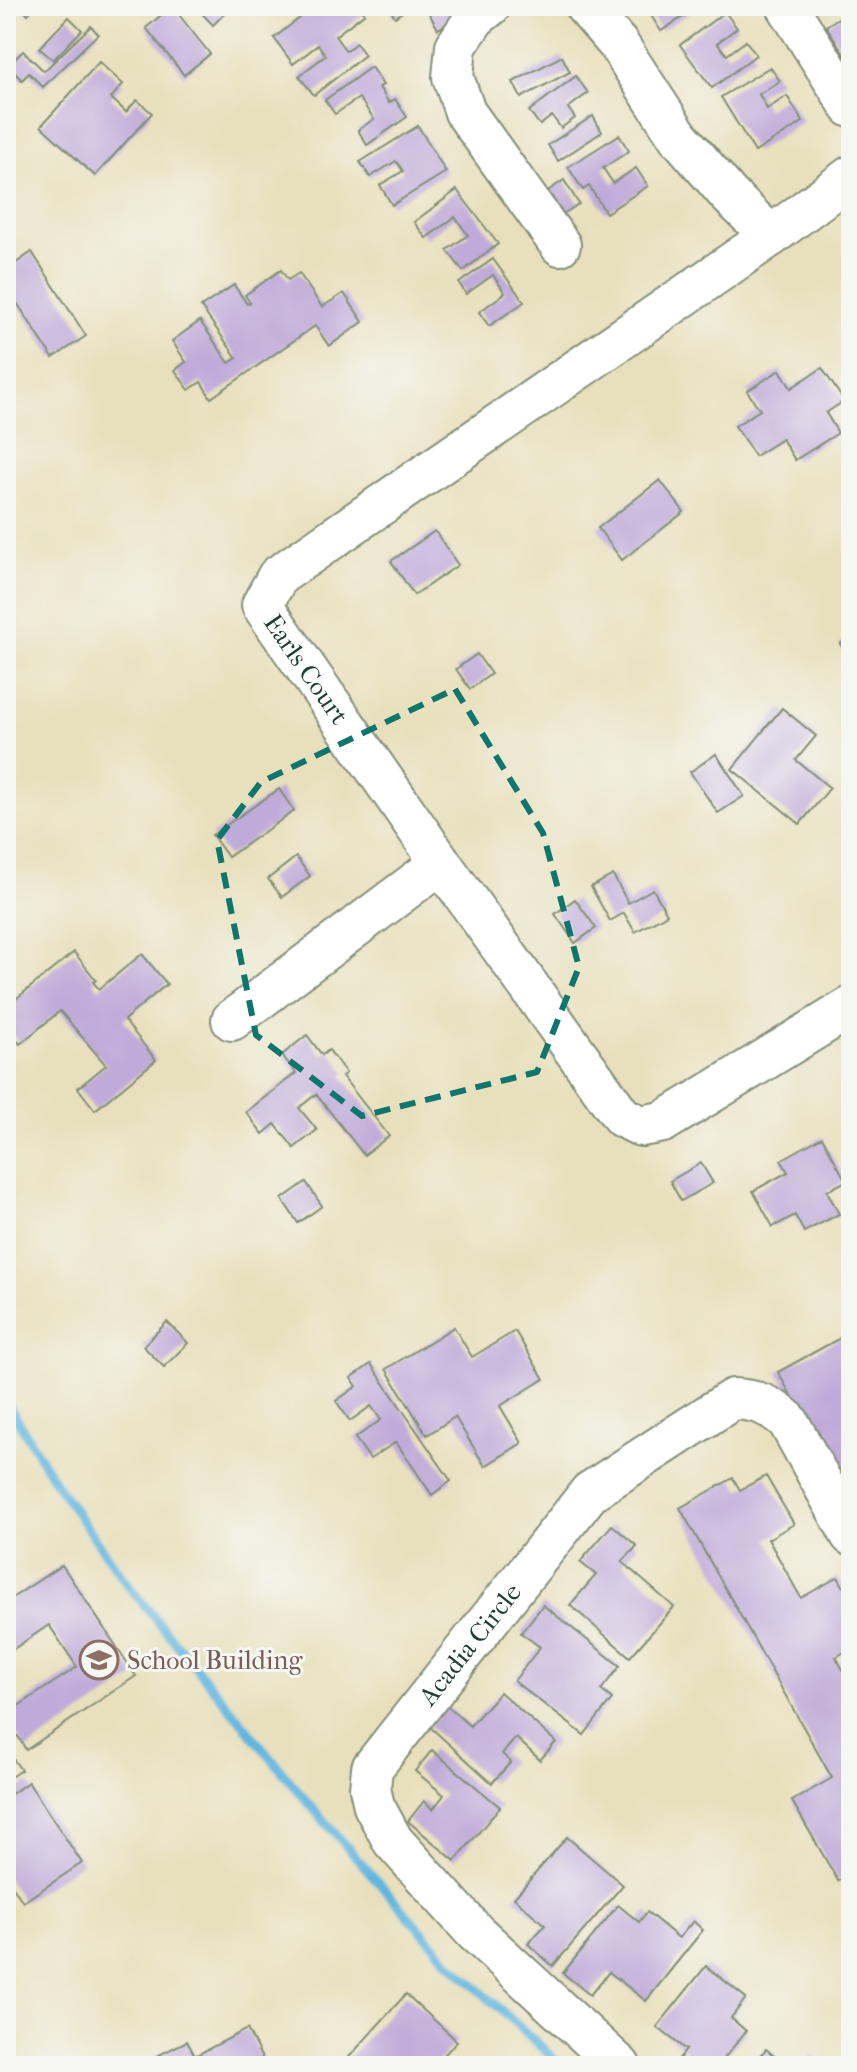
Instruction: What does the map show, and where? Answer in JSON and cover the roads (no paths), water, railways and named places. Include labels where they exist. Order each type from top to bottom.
[{"type":"street","points":[[490,6],[475,18],[456,46],[453,77],[465,112],[560,245]]},
{"type":"street","points":[[585,6],[618,44],[678,136],[729,195],[771,236]]},
{"type":"street","points":[[791,7],[851,107]]},
{"type":"street","name":"Earls Court","points":[[851,176],[771,236],[278,576],[268,589],[262,605],[622,1117],[641,1126],[663,1122],[851,1007]]},
{"type":"street","points":[[232,1020],[441,863]]},
{"type":"street","name":"Acadia Circle","points":[[620,2066],[475,1932],[393,1841],[374,1806],[370,1788],[372,1768],[590,1492],[733,1399],[756,1400],[788,1421],[851,1535]]},
{"type":"waterway","points":[[6,1401],[58,1487],[130,1588],[310,1805],[449,1962],[562,2066]]},
{"type":"place","name":"School Building","points":[[99,1660]]}]
